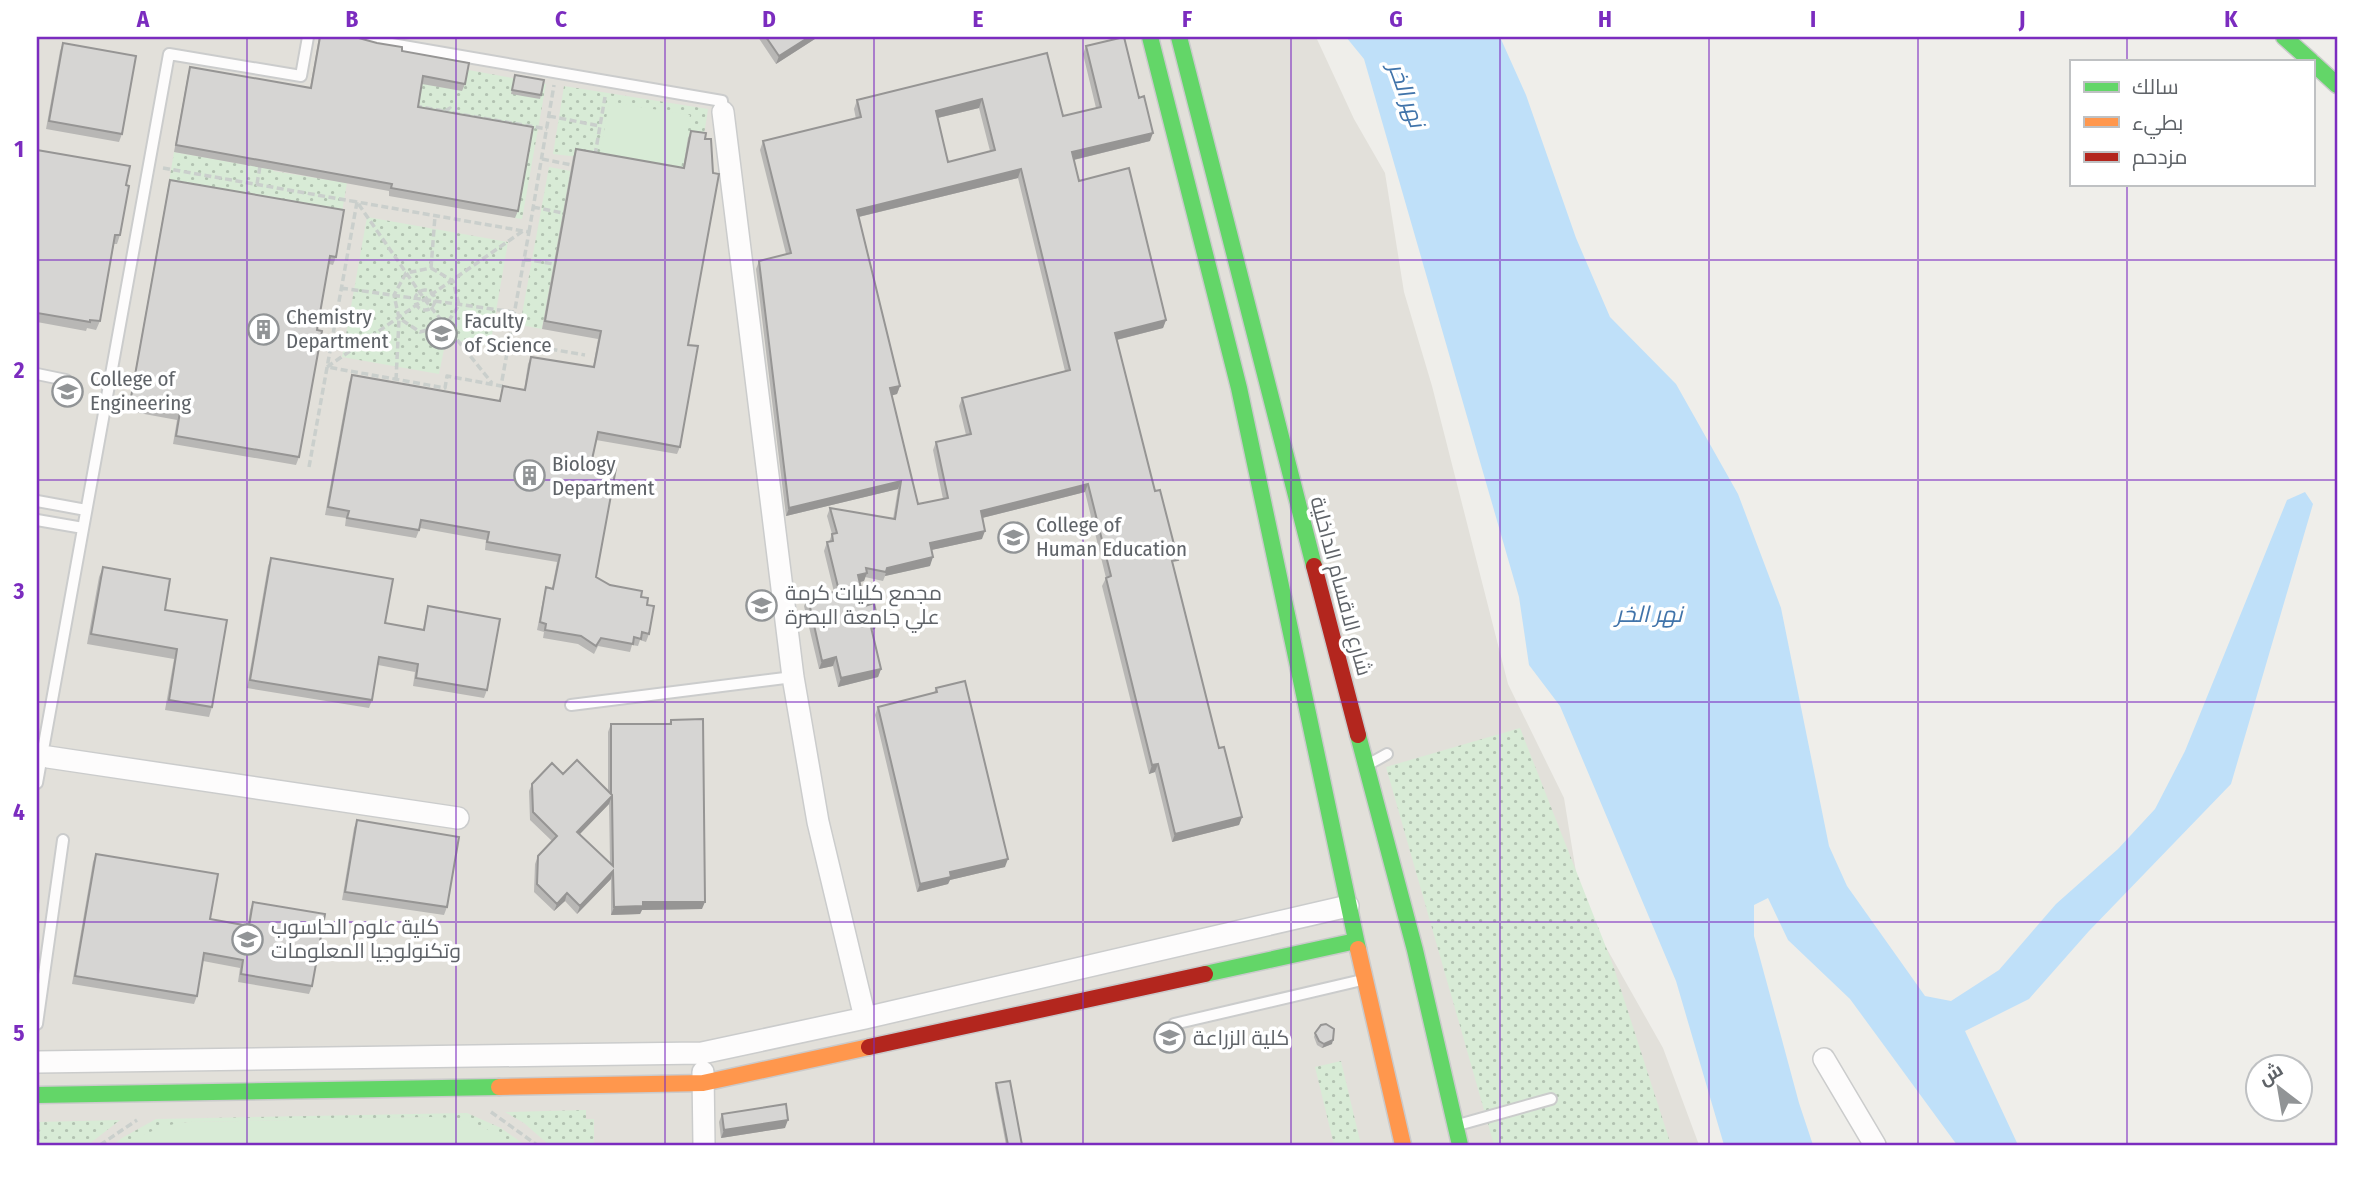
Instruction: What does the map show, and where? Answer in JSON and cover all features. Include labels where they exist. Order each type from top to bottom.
[{"type":"street","points":[[1150,37],[1239,388],[1348,906],[1403,1145]]},
{"type":"street","name":"شارع الاقسام الداخلية","points":[[1180,37],[1325,587],[1366,765],[1415,950],[1460,1145]]},
{"type":"street","points":[[2284,37],[2310,60]]},
{"type":"street","points":[[2314,64],[2337,85]]},
{"type":"street","points":[[723,112],[793,677],[818,822],[865,1018]]},
{"type":"street","points":[[48,757],[458,818]]},
{"type":"street","points":[[37,1062],[702,1053],[1348,906]]},
{"type":"street","points":[[37,1095],[703,1083],[1356,941]]},
{"type":"street","points":[[702,1053],[704,1145]]},
{"type":"street","points":[[1824,1059],[1875,1145]]},
{"type":"lane","points":[[37,783],[170,54],[301,76],[308,37]]},
{"type":"lane","points":[[351,37],[722,102],[723,112]]},
{"type":"lane","points":[[37,374],[66,380]]},
{"type":"lane","points":[[37,501],[86,510]]},
{"type":"lane","points":[[37,520],[83,528]]},
{"type":"lane","points":[[571,705],[793,677]]},
{"type":"lane","points":[[1366,765],[1387,754]]},
{"type":"lane","points":[[37,1024],[63,840]]},
{"type":"lane","points":[[1174,1024],[1365,979]]},
{"type":"lane","points":[[1456,1126],[1552,1099]]},
{"type":"path","points":[[327,368],[445,388],[447,376],[501,386],[556,73]]},
{"type":"path","points":[[594,161],[605,97]]},
{"type":"path","points":[[404,104],[445,111],[450,108],[453,113],[547,129]]},
{"type":"path","points":[[549,116],[600,126]]},
{"type":"path","points":[[541,159],[572,164]]},
{"type":"path","points":[[257,184],[261,160]]},
{"type":"path","points":[[149,165],[529,232]]},
{"type":"path","points":[[357,202],[425,300],[493,384]]},
{"type":"path","points":[[309,467],[357,202]]},
{"type":"path","points":[[533,207],[563,213]]},
{"type":"path","points":[[431,268],[435,216]]},
{"type":"path","points":[[327,368],[523,231]]},
{"type":"path","points":[[524,259],[554,264]]},
{"type":"path","points":[[399,318],[420,332],[446,324],[459,305],[453,281],[431,268],[406,273]]},
{"type":"path","points":[[396,380],[399,318],[394,295],[406,273]]},
{"type":"path","points":[[341,288],[514,312]]},
{"type":"path","points":[[421,292],[429,292],[435,301],[432,307],[424,310],[417,306],[415,299],[421,292]]},
{"type":"path","points":[[509,342],[585,355]]},
{"type":"path","points":[[490,1112],[537,1145]]},
{"type":"path","points":[[100,1145],[137,1120]]},
{"type":"path","points":[[38,1122],[38,1145]]},
{"type":"shaded area","name":"مجمع كليات كرمة علي جامعة البصرة","points":[[37,37],[1316,37],[1354,119],[1385,173],[1404,292],[1432,386],[1508,684],[1564,798],[1581,903],[1663,1048],[1699,1145],[37,1145]]},
{"type":"green space","points":[[424,62],[546,84],[522,219],[515,218],[530,134],[309,95]]},
{"type":"green space","points":[[564,86],[708,109],[703,141],[683,169],[553,154]]},
{"type":"green space","points":[[288,91],[273,171],[347,183],[341,218],[168,188],[174,152],[247,165]]},
{"type":"green space","points":[[609,102],[690,115],[681,169],[600,155]]},
{"type":"green space","points":[[549,167],[571,171],[542,329],[520,325]]},
{"type":"green space","points":[[367,217],[508,242],[490,346],[446,339],[439,374],[342,357]]},
{"type":"green space","points":[[1520,728],[1613,965],[1671,1145],[1494,1145],[1386,767]]},
{"type":"green space","points":[[1341,1061],[1361,1145],[1334,1145],[1315,1067]]},
{"type":"green space","points":[[586,1110],[586,1119],[594,1119],[594,1145],[549,1145],[524,1123],[505,1112]]},
{"type":"green space","points":[[467,1113],[501,1128],[525,1145],[514,1145],[480,1126],[436,1117],[189,1122],[132,1142],[113,1145],[156,1119]]},
{"type":"green space","points":[[436,1117],[477,1125],[514,1145],[126,1145],[156,1129],[189,1122]]},
{"type":"green space","points":[[120,1120],[88,1145],[37,1145],[37,1122]]},
{"type":"water","name":"نهر الخر","points":[[1346,37],[1500,37],[1526,95],[1576,238],[1610,317],[1676,384],[1738,494],[1781,608],[1829,846],[1847,886],[1925,996],[1951,1001],[1999,970],[2056,904],[2118,849],[2155,809],[2185,751],[2287,500],[2305,492],[2313,504],[2231,784],[2089,931],[2029,999],[1965,1031],[2018,1145],[1957,1145],[1850,999],[1788,940],[1768,898],[1754,905],[1754,936],[1813,1145],[1724,1145],[1676,981],[1560,706],[1529,665],[1519,597],[1364,59]]},
{"type":"building","points":[[320,37],[355,37],[402,47],[402,51],[469,63],[465,84],[423,76],[418,107],[533,127],[518,211],[391,188],[392,184],[176,145],[190,67],[311,88]]},
{"type":"building","points":[[766,37],[809,37],[779,56]]},
{"type":"building","points":[[1124,37],[1139,98],[1144,96],[1153,133],[1072,152],[1079,181],[1129,168],[1166,320],[1115,333],[1155,491],[1160,490],[1178,560],[1172,561],[1219,748],[1224,747],[1242,817],[1175,834],[1158,764],[1152,765],[1106,578],[1111,576],[1088,484],[981,511],[985,531],[930,543],[933,557],[887,568],[886,572],[866,568],[867,573],[858,575],[865,606],[874,603],[878,621],[870,623],[881,669],[841,678],[836,657],[822,661],[808,598],[839,591],[827,542],[833,541],[832,534],[837,533],[830,508],[895,519],[901,481],[789,508],[759,261],[791,253],[763,141],[861,117],[857,100],[1047,53],[1063,116],[1101,107],[1086,46]],"holes":[[[982,99],[995,150],[948,162],[936,111]],[[1021,169],[1070,370],[962,398],[971,434],[936,442],[948,498],[918,504],[890,388],[900,386],[857,210]]]},
{"type":"building","points":[[63,43],[136,56],[122,134],[49,121]]},
{"type":"building","points":[[515,75],[544,80],[541,95],[512,90]]},
{"type":"building","points":[[691,131],[706,133],[705,139],[711,139],[713,173],[719,174],[688,345],[698,346],[680,447],[598,432],[591,464],[616,468],[596,577],[610,585],[642,591],[641,597],[648,598],[647,605],[654,606],[649,634],[642,632],[641,639],[634,637],[633,644],[601,638],[596,646],[581,636],[545,630],[546,624],[540,622],[546,587],[553,589],[560,555],[487,542],[489,532],[421,520],[419,530],[347,518],[349,511],[328,507],[352,375],[500,401],[503,386],[525,390],[531,357],[594,367],[601,331],[545,321],[576,149],[684,168]]},
{"type":"building","points":[[37,150],[130,166],[120,235],[115,235],[100,321],[90,322],[37,313]]},
{"type":"building","name":"Chemistry Department","points":[[170,180],[344,210],[336,257],[330,256],[317,330],[322,331],[299,457],[176,436],[180,412],[130,403]]},
{"type":"building","points":[[271,558],[393,579],[385,623],[424,630],[428,606],[500,619],[487,690],[416,678],[418,664],[379,657],[372,700],[250,680]]},
{"type":"building","points":[[103,567],[170,579],[165,610],[227,620],[212,707],[169,700],[177,649],[91,634]]},
{"type":"building","points":[[965,681],[1008,859],[950,872],[951,877],[920,884],[878,707],[937,692],[936,688]]},
{"type":"building","points":[[703,719],[705,902],[643,902],[643,906],[614,907],[613,871],[580,906],[567,893],[557,904],[537,884],[538,856],[557,836],[533,812],[532,784],[552,763],[563,774],[577,760],[611,794],[611,724],[671,724],[671,720]],"holes":[[[612,796],[613,866],[577,832]]]},
{"type":"building","points":[[357,820],[459,837],[447,907],[345,892]]},
{"type":"building","points":[[96,854],[218,874],[210,919],[249,926],[253,902],[325,914],[312,986],[241,974],[243,960],[204,953],[197,996],[75,976]]},
{"type":"building","points":[[1326,1024],[1334,1029],[1333,1040],[1324,1044],[1315,1033],[1321,1025]]},
{"type":"building","points":[[1010,1081],[1022,1145],[1008,1145],[996,1083]]},
{"type":"building","points":[[786,1104],[788,1120],[724,1130],[722,1114]]},
{"type":"traffic: fast","points":[[1150,37],[1239,388],[1358,949]]},
{"type":"traffic: fast","points":[[1179,37],[1314,566]]},
{"type":"traffic: fast","points":[[2284,37],[2310,60]]},
{"type":"traffic: fast","points":[[2314,64],[2337,85]]},
{"type":"traffic: fast","points":[[1358,735],[1415,950],[1460,1145]]},
{"type":"traffic: fast","points":[[1205,974],[1356,941]]},
{"type":"traffic: fast","points":[[37,1095],[499,1087]]},
{"type":"traffic: slow","points":[[1358,949],[1403,1145]]},
{"type":"traffic: slow","points":[[499,1087],[703,1083],[869,1047]]},
{"type":"traffic: jam","points":[[1314,566],[1358,735]]},
{"type":"traffic: jam","points":[[869,1047],[1205,974]]},
{"type":"place","name":"Chemistry Department","points":[[263,329]]},
{"type":"place","name":"Faculty of Science","points":[[441,333]]},
{"type":"place","name":"College of Engineering","points":[[67,391]]},
{"type":"place","name":"Biology Department","points":[[529,476]]},
{"type":"place","name":"College of Human Education","points":[[1013,537]]},
{"type":"place","name":"مجمع كليات كرمة علي جامعة البصرة","points":[[762,605]]},
{"type":"place","name":"كلية علوم الحاسوب وتكنولوجيا المعلومات","points":[[248,939]]},
{"type":"place","name":"كلية الزراعة","points":[[1170,1038]]}]
